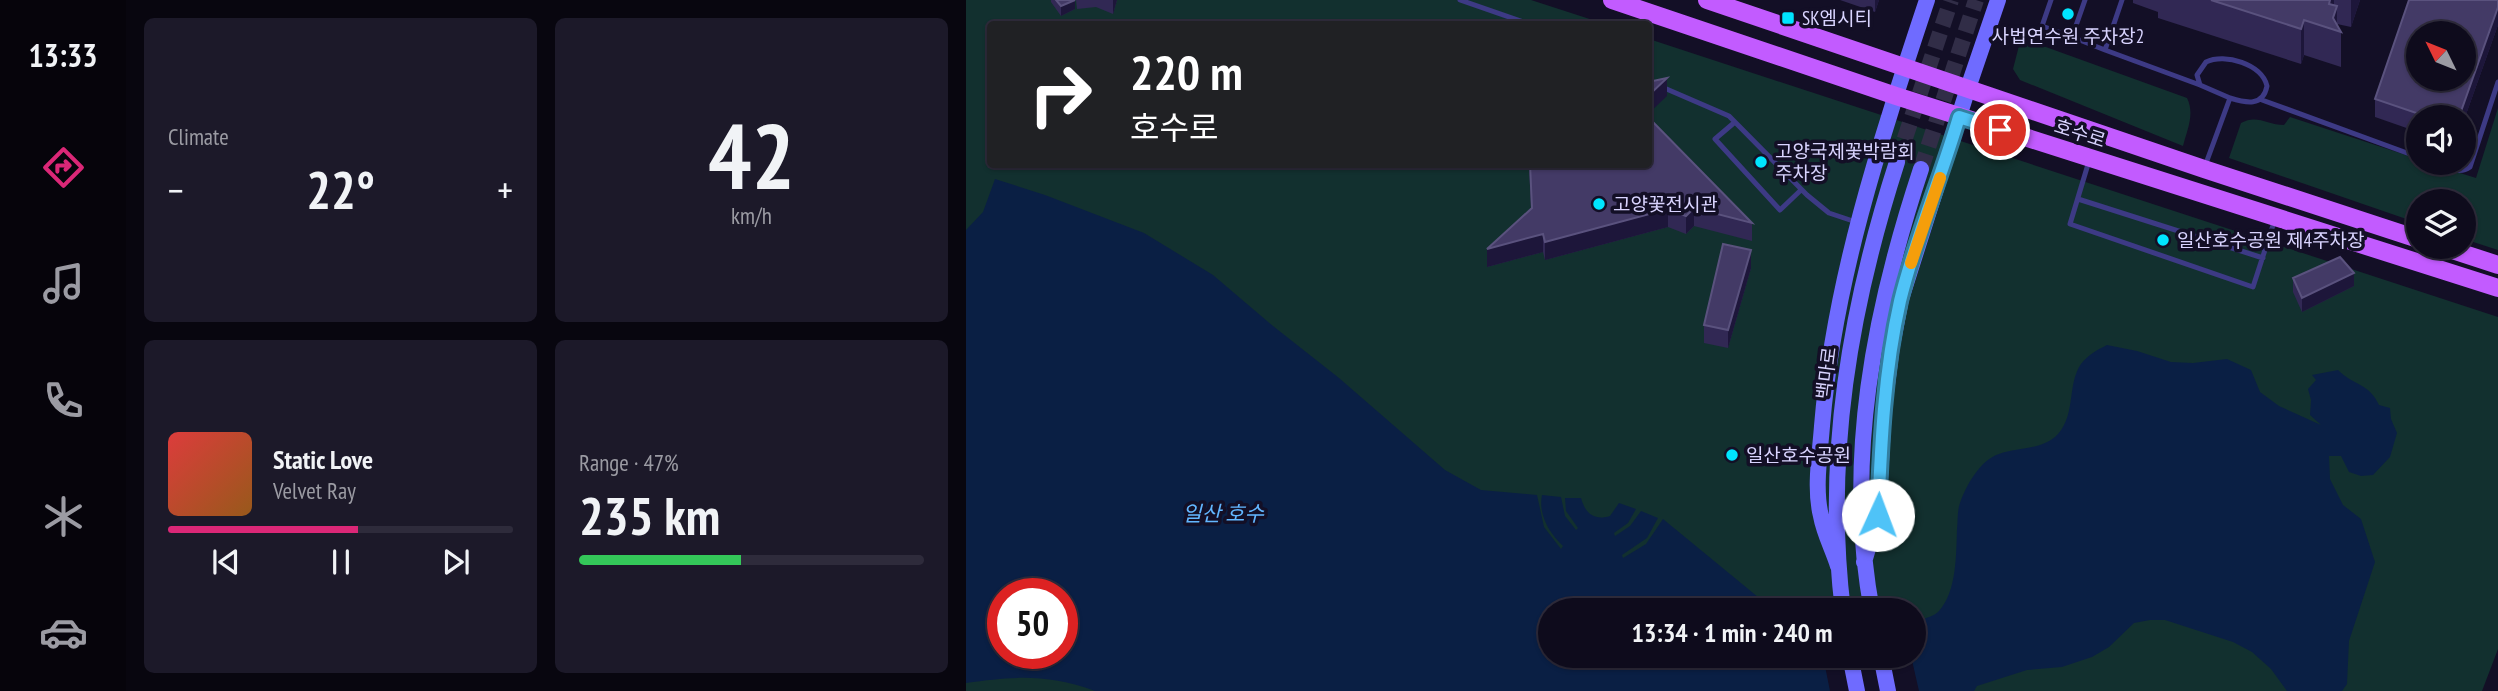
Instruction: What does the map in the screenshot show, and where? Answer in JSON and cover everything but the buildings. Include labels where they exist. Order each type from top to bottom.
[{"type":"main road","name":"호수로","points":[[1612,0],[1649,21]]},
{"type":"main road","name":"호수로","points":[[1707,0],[2406,235]]},
{"type":"main road","points":[[1838,566],[1820,515],[1824,403],[1834,330],[1859,223],[1927,0]]},
{"type":"main road","points":[[1864,562],[1878,515],[1884,408],[1901,299],[1998,0]]},
{"type":"main road","name":"호수로","points":[[1652,22],[1896,96],[2498,288]]},
{"type":"main road","name":"백마로","points":[[1841,598],[1838,566],[1839,455],[1847,362],[1860,290],[1897,162]]},
{"type":"main road","points":[[1870,598],[1864,562],[1863,457],[1871,367],[1887,281],[1921,169]]},
{"type":"main road","points":[[2476,258],[2498,265]]},
{"type":"main road","points":[[1852,668],[1857,691]]},
{"type":"main road","points":[[1883,668],[1888,691]]},
{"type":"lane","points":[[1460,0],[1520,21]]},
{"type":"lane","points":[[2051,0],[2042,26],[2230,98],[2249,103],[2262,100],[2406,153]]},
{"type":"lane","points":[[2072,37],[2084,0]]},
{"type":"lane","points":[[2105,50],[2122,0]]},
{"type":"lane","points":[[2200,85],[2197,75],[2202,66],[2211,60],[2225,58],[2247,66],[2264,78],[2267,86],[2262,100]]},
{"type":"lane","points":[[1652,82],[1729,116],[1801,190],[1829,213],[1859,223]]},
{"type":"lane","points":[[2476,149],[2498,82]]},
{"type":"lane","points":[[2204,169],[2230,98]]},
{"type":"lane","points":[[1735,122],[1715,139],[1780,210],[1801,190]]},
{"type":"lane","points":[[2090,158],[2070,224],[2253,287],[2275,218]]},
{"type":"lane","points":[[2078,199],[2263,258]]},
{"type":"green space","name":"일산호수공원","points":[[966,0],[1531,0],[1596,21],[987,21],[987,168],[1652,168],[1652,40],[2498,317],[2498,649],[2482,691],[966,691]]},
{"type":"green space","points":[[2021,38],[2187,98],[2190,116],[2183,146],[2020,80],[2013,69]]},
{"type":"green space","points":[[2498,108],[2498,250],[2476,243],[2476,189],[2406,189],[2406,219],[2229,158],[2241,123],[2257,120],[2284,125],[2290,117],[2406,155],[2406,175],[2466,175],[2476,178]]},
{"type":"water","name":"일산 호수","points":[[995,179],[1144,233],[1213,275],[1339,378],[1445,470],[1481,490],[1537,495],[1544,527],[1561,549],[1563,546],[1549,529],[1543,516],[1542,495],[1561,497],[1565,516],[1576,530],[1578,528],[1566,511],[1565,498],[1581,498],[1588,512],[1599,517],[1610,516],[1619,503],[1636,509],[1628,523],[1614,533],[1615,536],[1630,526],[1641,511],[1658,518],[1647,538],[1622,555],[1623,558],[1646,544],[1663,519],[1759,598],[1538,598],[1538,668],[1926,668],[1926,618],[1937,613],[1949,593],[1956,561],[1958,509],[1970,482],[1992,457],[2038,446],[2058,434],[2067,417],[2077,372],[2093,353],[2107,345],[2171,362],[2193,363],[2227,359],[2251,370],[2260,392],[2279,406],[2321,425],[2310,415],[2311,400],[2308,389],[2316,380],[2312,375],[2338,370],[2371,392],[2379,405],[2390,408],[2397,433],[2390,457],[2373,475],[2361,476],[2349,472],[2341,456],[2329,456],[2330,479],[2343,505],[2361,519],[2375,562],[2349,641],[2347,684],[2342,691],[2287,691],[2271,669],[2252,652],[2233,642],[2165,620],[2134,623],[2109,647],[2092,657],[2062,667],[2027,670],[1977,686],[1974,691],[1095,691],[1078,685],[1031,678],[966,683],[966,230],[983,212]]},
{"type":"pier","points":[[1825,668],[1914,668],[1919,691],[1830,691]]},
{"type":"tunnel","points":[[1897,162],[1951,0]]},
{"type":"tunnel","points":[[1921,169],[1976,0]]},
{"type":"slow traffic","points":[[1911,263],[1940,178]]},
{"type":"place","name":"사법연수원 주차장2","points":[[2068,14]]},
{"type":"place","name":"SK엠시티","points":[[1788,18]]},
{"type":"place","name":"고양국제꽃박람회 주차장","points":[[1761,162]]},
{"type":"place","name":"고양꽃전시관","points":[[1599,204]]},
{"type":"place","name":"일산호수공원 제4주차장","points":[[2163,240]]},
{"type":"place","name":"일산호수공원","points":[[1732,455]]},
{"type":"route","points":[[1878,515],[1886,388],[1896,322],[1908,273],[1959,117],[2000,130]]}]
